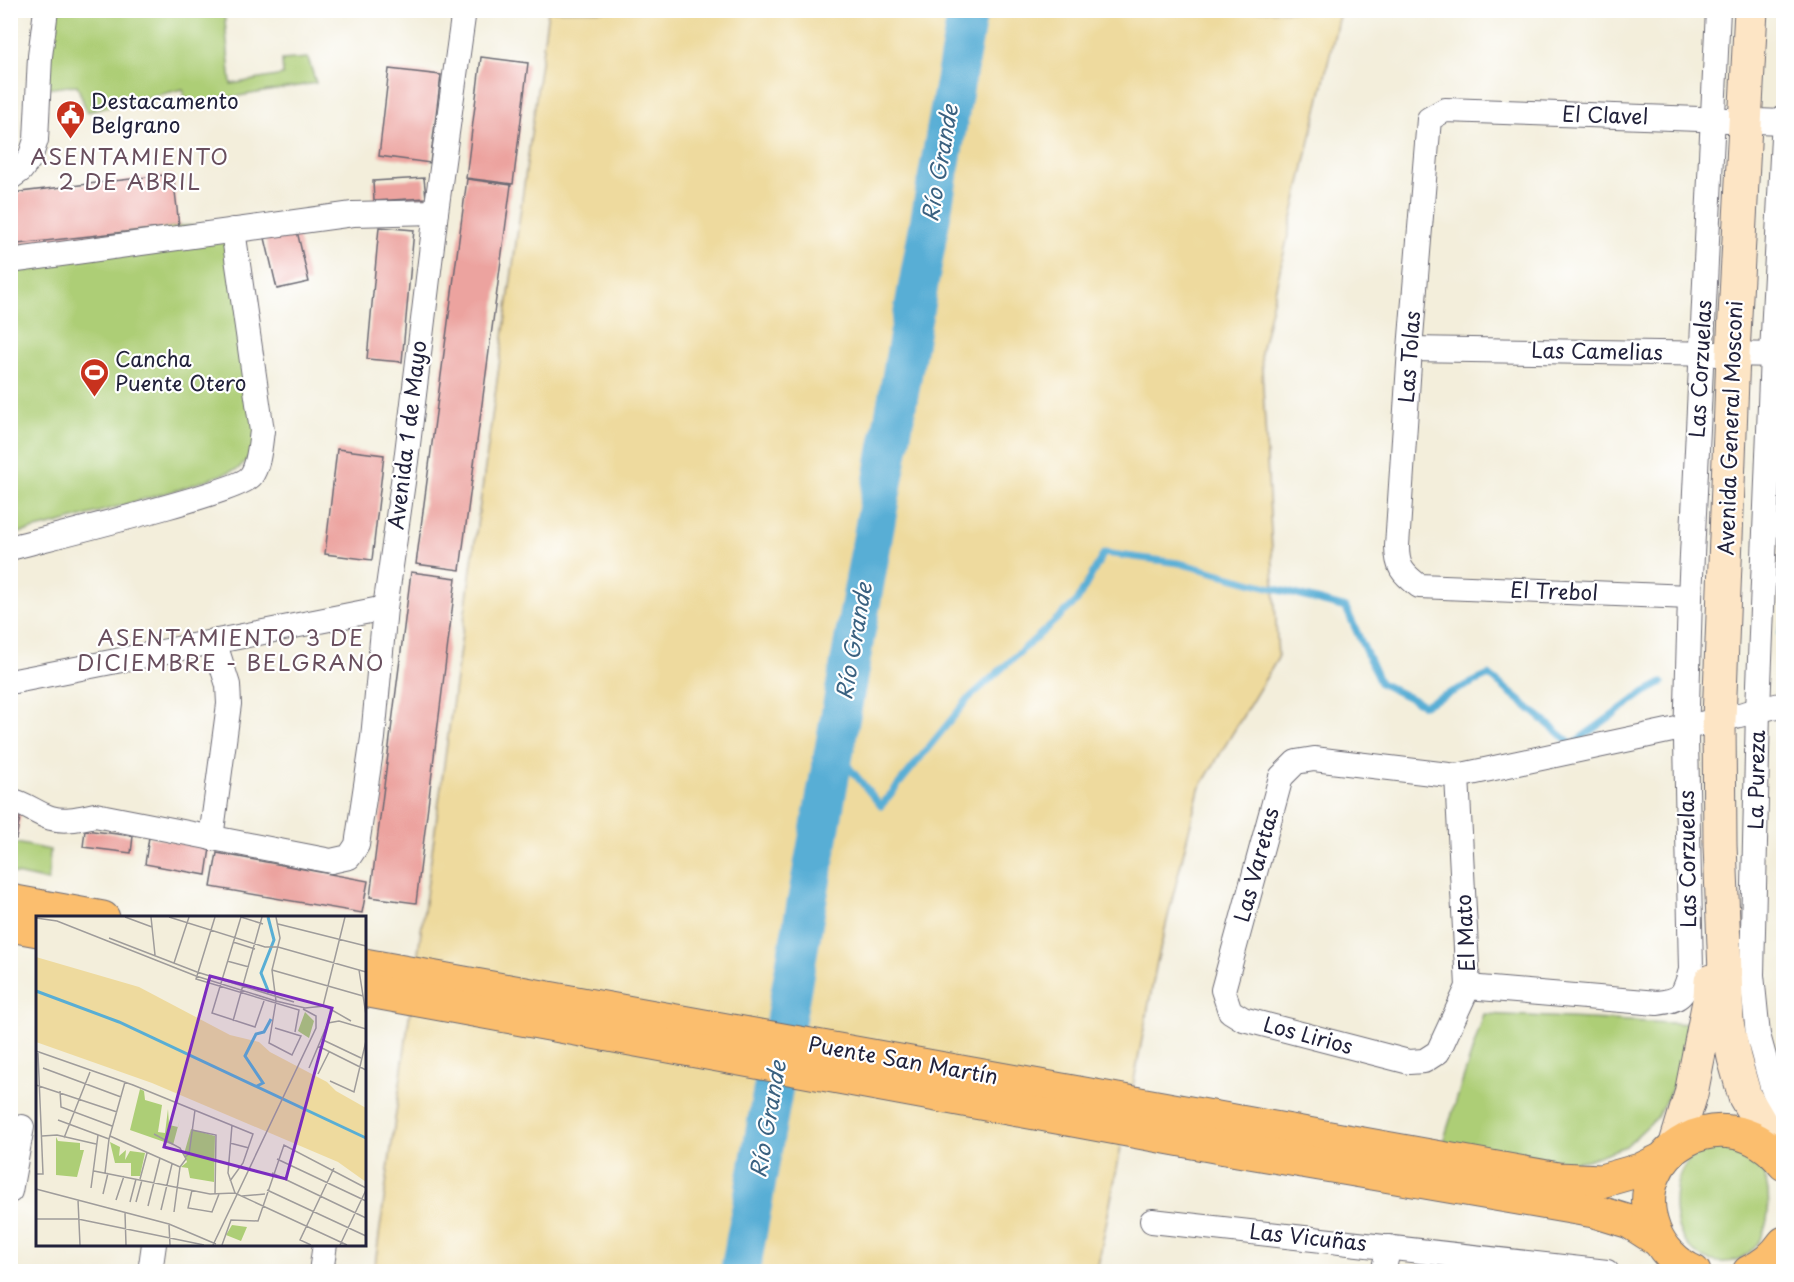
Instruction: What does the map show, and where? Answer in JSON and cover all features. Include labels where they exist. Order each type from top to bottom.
[{"type":"main road","name":"Avenida General Mosconi","points":[[1720,845],[1719,720],[1733,354],[1751,10]]},
{"type":"main road","points":[[1676,1259],[1650,1220],[1648,1199],[1653,1178],[1669,1153],[1691,1094],[1710,996],[1720,845]]},
{"type":"main road","points":[[1720,845],[1727,1023],[1745,1097],[1783,1163]]},
{"type":"main road","points":[[10,901],[92,916]]},
{"type":"main road","points":[[10,925],[36,930]]},
{"type":"main road","name":"Puente San Martín","points":[[372,979],[1224,1133]]},
{"type":"main road","points":[[1224,1133],[1558,1179],[1601,1181],[1640,1170],[1703,1132],[1725,1130],[1746,1134],[1766,1144],[1783,1163]]},
{"type":"main road","points":[[1224,1133],[1594,1210],[1630,1222],[1676,1259]]},
{"type":"main road","points":[[1749,1272],[1777,1256]]},
{"type":"street","points":[[10,178],[21,170],[30,158],[36,140],[40,56],[46,10]]},
{"type":"street","name":"Avenida 1 de Mayo","points":[[211,838],[331,861],[349,857],[357,845],[373,738],[385,608],[464,10]]},
{"type":"street","name":"Las Corzuelas","points":[[1468,987],[1657,1003],[1673,1001],[1685,990],[1691,970],[1686,728],[1690,597],[1718,10]]},
{"type":"street","name":"El Clavel","points":[[1429,119],[1445,110],[1783,122]]},
{"type":"street","name":"La Pureza","points":[[1784,117],[1778,355],[1758,710],[1752,975],[1758,1035],[1772,1086],[1784,1114]]},
{"type":"street","name":"Las Tolas","points":[[1419,586],[1405,576],[1397,561],[1410,349],[1429,119]]},
{"type":"street","points":[[10,261],[354,214],[436,212]]},
{"type":"street","points":[[10,548],[194,498],[234,486],[251,477],[262,432],[233,230]]},
{"type":"street","name":"Las Camelias","points":[[1410,349],[1778,355]]},
{"type":"street","name":"El Trebol","points":[[1419,586],[1690,597]]},
{"type":"street","points":[[10,682],[385,608]]},
{"type":"street","points":[[10,800],[17,801],[50,818],[67,820],[95,815],[211,838],[229,705],[228,685],[214,640]]},
{"type":"street","points":[[1457,776],[1686,728],[1784,704]]},
{"type":"street","name":"Las Varetas","points":[[1223,990],[1281,777],[1296,762],[1314,759],[1457,776]]},
{"type":"street","name":"El Mato","points":[[1409,1062],[1424,1062],[1438,1052],[1468,987],[1457,776]]},
{"type":"street","name":"Los Lirios","points":[[1223,990],[1230,1011],[1243,1019],[1409,1062]]},
{"type":"street","points":[[10,1191],[24,1127]]},
{"type":"street","name":"Las Vicuñas","points":[[1152,1221],[1389,1247],[1461,1263],[1607,1272]]},
{"type":"street","points":[[150,1272],[154,1246]]},
{"type":"street","points":[[321,1272],[325,1246]]},
{"type":"street","points":[[1383,1272],[1389,1247]]},
{"type":"green space","points":[[53,10],[224,11],[231,84],[283,75],[282,60],[308,58],[316,83],[186,105],[183,89],[87,112],[77,85],[45,89]]},
{"type":"green space","points":[[242,223],[261,445],[238,469],[180,489],[11,535],[11,246],[179,226]]},
{"type":"green space","points":[[11,842],[50,850],[48,881],[11,873]]},
{"type":"green space","points":[[1484,1014],[1691,1024],[1676,1081],[1657,1117],[1626,1146],[1587,1160],[1549,1165],[1506,1159],[1443,1142]]},
{"type":"green space","points":[[1739,1145],[1760,1167],[1764,1175],[1768,1192],[1768,1213],[1762,1235],[1751,1251],[1735,1260],[1719,1262],[1703,1258],[1689,1246],[1679,1228],[1675,1204],[1676,1187],[1684,1166],[1700,1147]]},
{"type":"sand","points":[[548,11],[1340,11],[1261,352],[1278,658],[1199,789],[1157,962],[1097,1271],[374,1272]]},
{"type":"building","points":[[481,57],[528,63],[513,184],[466,178]]},
{"type":"building","points":[[389,69],[441,75],[430,163],[379,156]]},
{"type":"building","points":[[173,174],[179,226],[18,244],[12,193]]},
{"type":"building","points":[[424,178],[426,198],[374,201],[373,181]]},
{"type":"building","points":[[467,179],[511,185],[460,570],[416,564]]},
{"type":"building","points":[[379,227],[414,230],[402,362],[367,359]]},
{"type":"building","points":[[297,231],[309,282],[277,289],[265,238]]},
{"type":"building","points":[[337,449],[384,455],[372,560],[325,554]]},
{"type":"building","points":[[411,572],[456,578],[416,903],[370,897]]},
{"type":"building","points":[[10,810],[21,812],[16,839],[10,838]]},
{"type":"building","points":[[85,830],[133,836],[131,853],[83,847]]},
{"type":"building","points":[[149,837],[210,848],[206,875],[145,864]]},
{"type":"building","points":[[217,853],[368,881],[362,913],[211,887]]},
{"type":"waterway","name":"Río Grande","points":[[740,1272],[968,10]]},
{"type":"waterway","points":[[835,750],[881,806],[968,699],[1077,601],[1104,553],[1179,563],[1346,608],[1380,683],[1424,705],[1489,675],[1572,744],[1645,692],[1662,683]]},
{"type":"waterway","points":[[1781,633],[1784,624]]},
{"type":"place","name":"Destacamento Belgrano","points":[[70,140]]},
{"type":"place","name":"Cancha Puente Otero","points":[[94,398]]},
{"type":"district","name":"ASENTAMIENTO 2 DE ABRIL","points":[[130,170]]},
{"type":"district","name":"ASENTAMIENTO 3 DE DICIEMBRE - BELGRANO","points":[[231,650]]}]
